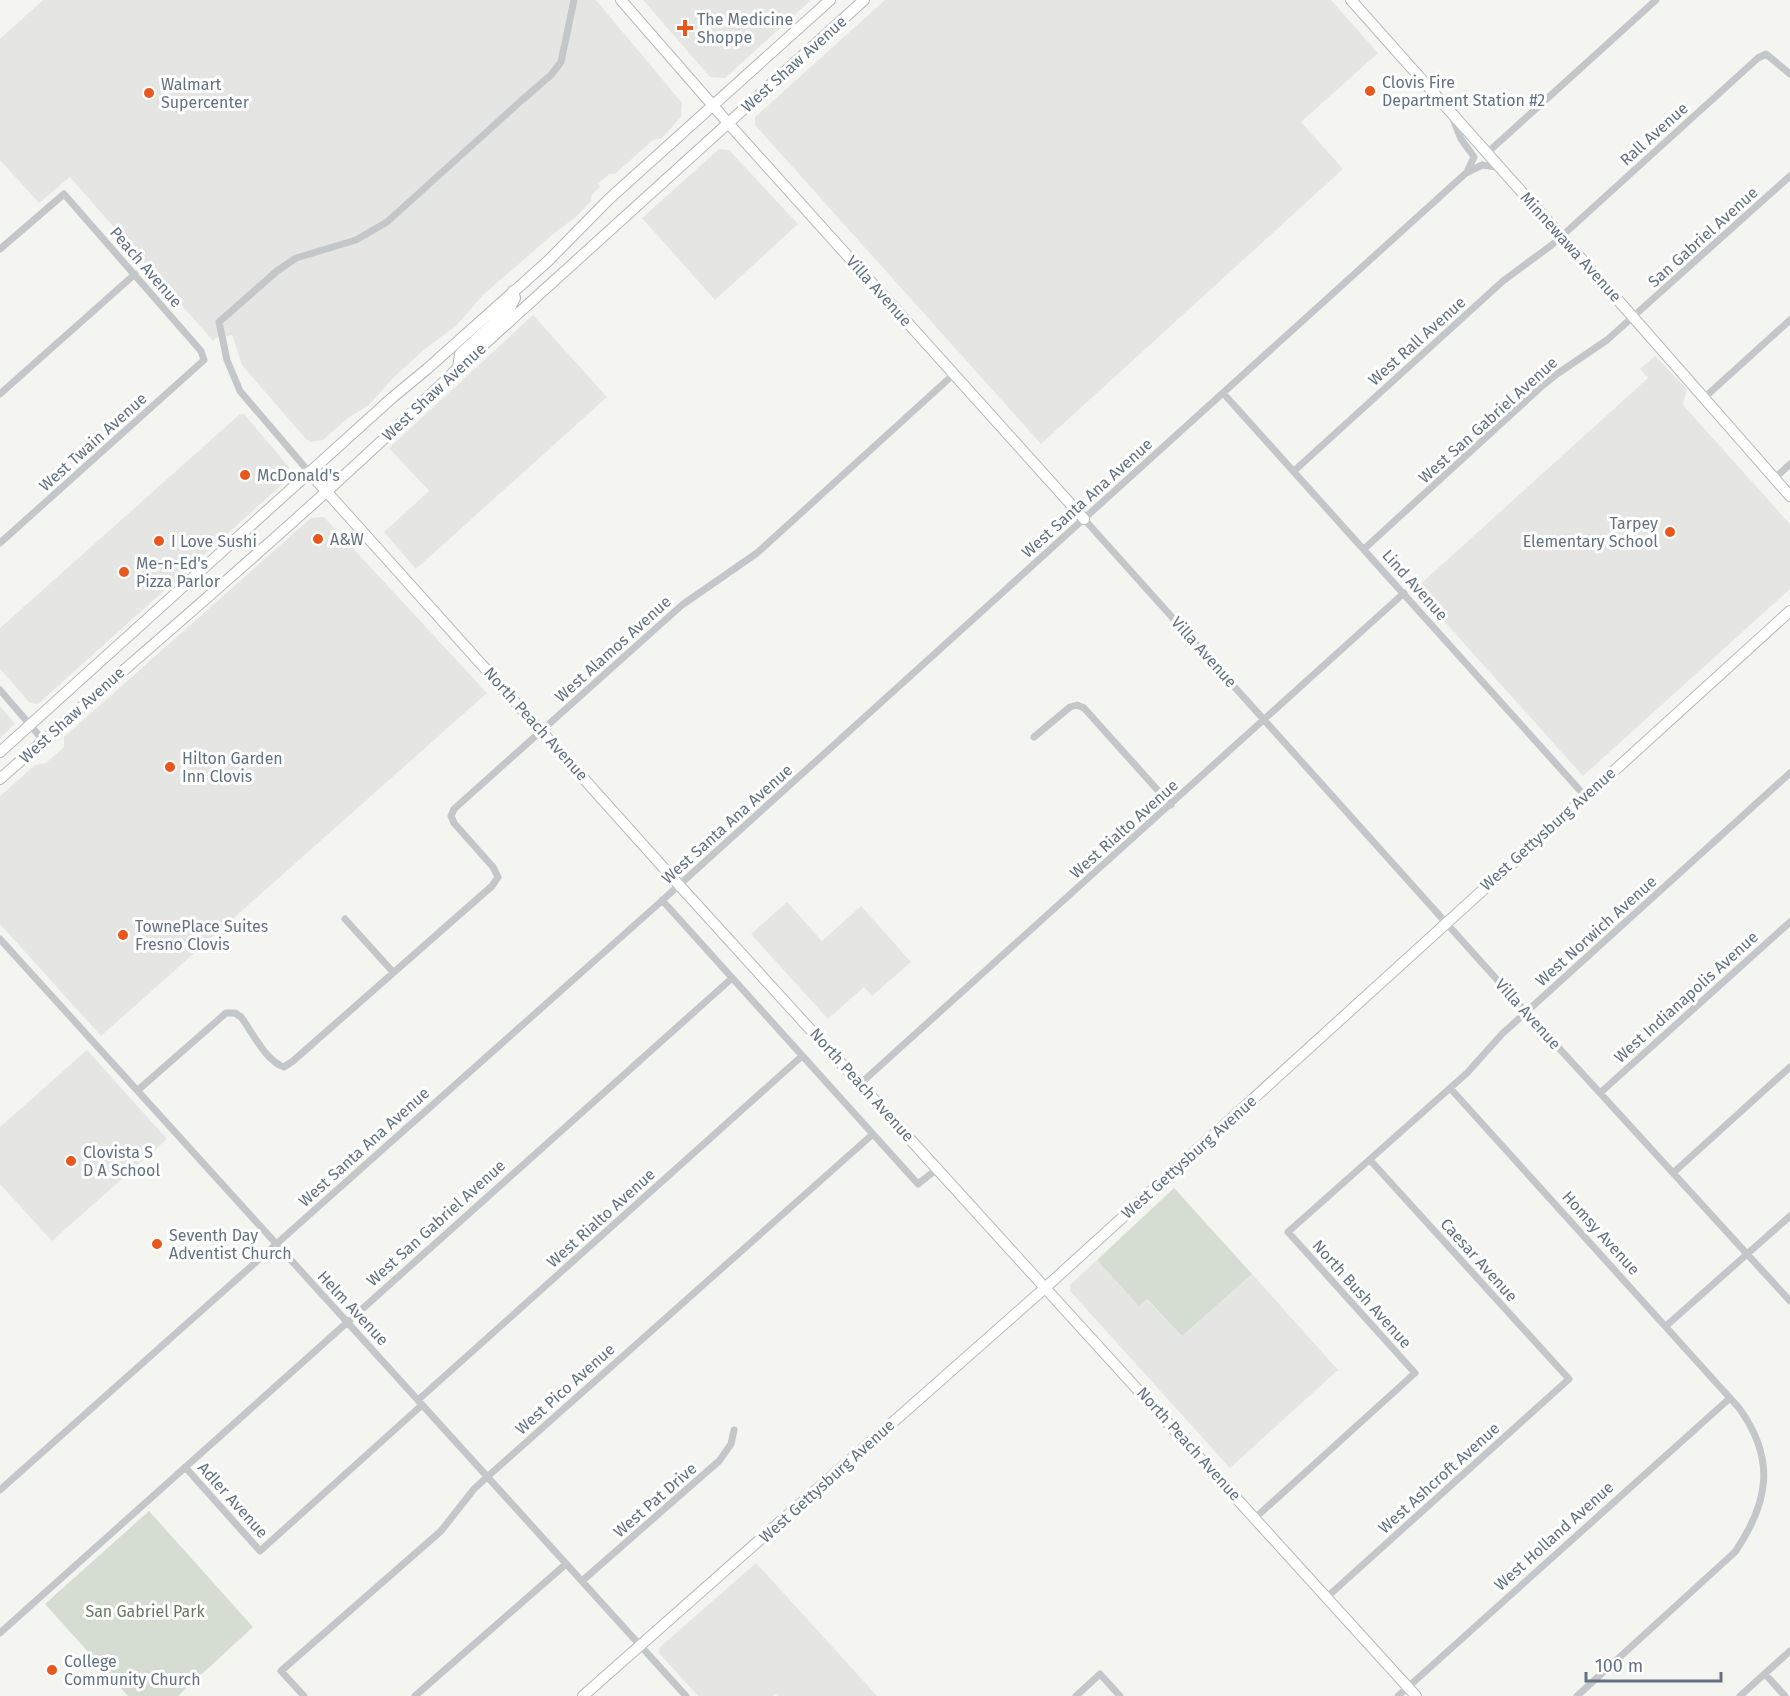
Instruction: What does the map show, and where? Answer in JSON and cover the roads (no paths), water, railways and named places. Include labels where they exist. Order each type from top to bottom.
[{"type":"main road","name":"Villa Avenue","points":[[621,0],[712,105],[1084,519]]},
{"type":"main road","name":"West Shaw Avenue","points":[[0,752],[309,472],[567,243],[609,199],[830,0]]},
{"type":"main road","name":"West Shaw Avenue","points":[[0,779],[326,492],[458,368],[729,124],[855,5],[864,0]]},
{"type":"main road","name":"Minnewawa Avenue","points":[[1351,0],[1634,317],[1790,496]]},
{"type":"main road","points":[[458,368],[460,354],[510,308],[515,298],[513,291]]},
{"type":"main road","name":"North Peach Avenue","points":[[309,472],[679,885],[1416,1696]]},
{"type":"main road","name":"West Gettysburg Avenue","points":[[582,1696],[1046,1287],[1790,611]]},
{"type":"street","points":[[309,472],[240,391],[227,360],[219,322],[277,271],[296,258],[319,249],[356,240],[387,222],[551,75],[562,57],[574,0]]},
{"type":"street","points":[[1487,153],[1656,0]]},
{"type":"street","name":"Rall Avenue","points":[[1561,236],[1758,58],[1766,54],[1790,74]]},
{"type":"street","points":[[1450,111],[1461,139],[1474,157],[1467,173]]},
{"type":"street","name":"West Santa Ana Avenue","points":[[0,1490],[679,885],[1467,173],[1482,165],[1500,167]]},
{"type":"street","name":"San Gabriel Avenue","points":[[1634,317],[1790,176]]},
{"type":"street","name":"Peach Avenue","points":[[0,248],[64,194],[201,351],[204,360]]},
{"type":"street","name":"West Rall Avenue","points":[[1294,471],[1503,281],[1561,236]]},
{"type":"street","points":[[0,394],[135,274]]},
{"type":"street","name":"West San Gabriel Avenue","points":[[1364,549],[1542,386],[1608,340],[1634,317]]},
{"type":"street","points":[[1704,398],[1790,320]]},
{"type":"street","name":"West Twain Avenue","points":[[0,543],[204,360]]},
{"type":"street","name":"West Alamos Avenue","points":[[138,1090],[226,1013],[235,1013],[241,1017],[270,1058],[277,1064],[284,1067],[293,1061],[492,886],[498,877],[493,867],[454,824],[451,816],[454,809],[682,605],[752,558],[954,374]]},
{"type":"street","name":"Lind Avenue","points":[[1223,393],[1585,796]]},
{"type":"street","points":[[1774,478],[1790,464]]},
{"type":"street","name":"Villa Avenue","points":[[1084,519],[1526,1012],[1790,1301]]},
{"type":"street","name":"West Rialto Avenue","points":[[861,1083],[1404,593]]},
{"type":"street","points":[[0,690],[43,740]]},
{"type":"street","points":[[1034,737],[1070,706],[1077,705],[1084,708],[1171,805]]},
{"type":"street","name":"West Norwich Avenue","points":[[1288,1232],[1450,1088],[1526,1012],[1790,773]]},
{"type":"street","points":[[662,900],[918,1184],[937,1169]]},
{"type":"street","points":[[345,919],[393,972]]},
{"type":"street","name":"West Indianapolis Avenue","points":[[1600,1093],[1790,921]]},
{"type":"street","name":"Helm Avenue","points":[[0,939],[686,1696]]},
{"type":"street","name":"West San Gabriel Avenue","points":[[0,1633],[731,979]]},
{"type":"street","name":"West Rialto Avenue","points":[[260,1551],[802,1056]]},
{"type":"street","points":[[1673,1173],[1790,1067]]},
{"type":"street","name":"Homsy Avenue","points":[[1450,1088],[1730,1398],[1748,1420],[1760,1447],[1764,1473],[1761,1501],[1751,1529],[1735,1552],[1577,1696]]},
{"type":"street","name":"West Pico Avenue","points":[[304,1696],[281,1671],[441,1532],[474,1489],[487,1477],[873,1134]]},
{"type":"street","name":"Caesar Avenue","points":[[1370,1160],[1569,1379]]},
{"type":"street","points":[[1666,1326],[1790,1216]]},
{"type":"street","name":"North Bush Avenue","points":[[1256,1518],[1415,1373],[1288,1232]]},
{"type":"street","name":"West Ashcroft Avenue","points":[[1328,1597],[1569,1379]]},
{"type":"street","name":"West Holland Avenue","points":[[1398,1696],[1730,1398]]},
{"type":"street","name":"West Pat Drive","points":[[582,1581],[719,1461],[731,1444],[734,1430]]},
{"type":"street","name":"Adler Avenue","points":[[185,1467],[260,1551]]},
{"type":"street","points":[[415,1696],[566,1564]]},
{"type":"street","points":[[1740,1696],[1790,1651]]},
{"type":"street","points":[[1076,1696],[1100,1674],[1120,1696]]},
{"type":"street","points":[[1765,1674],[1785,1696]]},
{"type":"place","name":"The Medicine Shoppe","points":[[685,28]]},
{"type":"place","name":"Clovis Fire Department Station #2","points":[[1370,91]]},
{"type":"place","name":"Walmart Supercenter","points":[[149,93]]},
{"type":"place","name":"McDonald's","points":[[245,475]]},
{"type":"place","name":"Tarpey Elementary School","points":[[1670,532]]},
{"type":"place","name":"A&W","points":[[318,539]]},
{"type":"place","name":"I Love Sushi","points":[[159,541]]},
{"type":"place","name":"Me-n-Ed's Pizza Parlor","points":[[124,572]]},
{"type":"place","name":"Hilton Garden Inn Clovis","points":[[170,767]]},
{"type":"place","name":"TownePlace Suites Fresno Clovis","points":[[123,935]]},
{"type":"place","name":"Clovista S D A School","points":[[71,1161]]},
{"type":"place","name":"Seventh Day Adventist Church","points":[[157,1244]]},
{"type":"place","name":"College Community Church","points":[[52,1670]]},
{"type":"park label","name":"San Gabriel Park","points":[[145,1611]]}]
